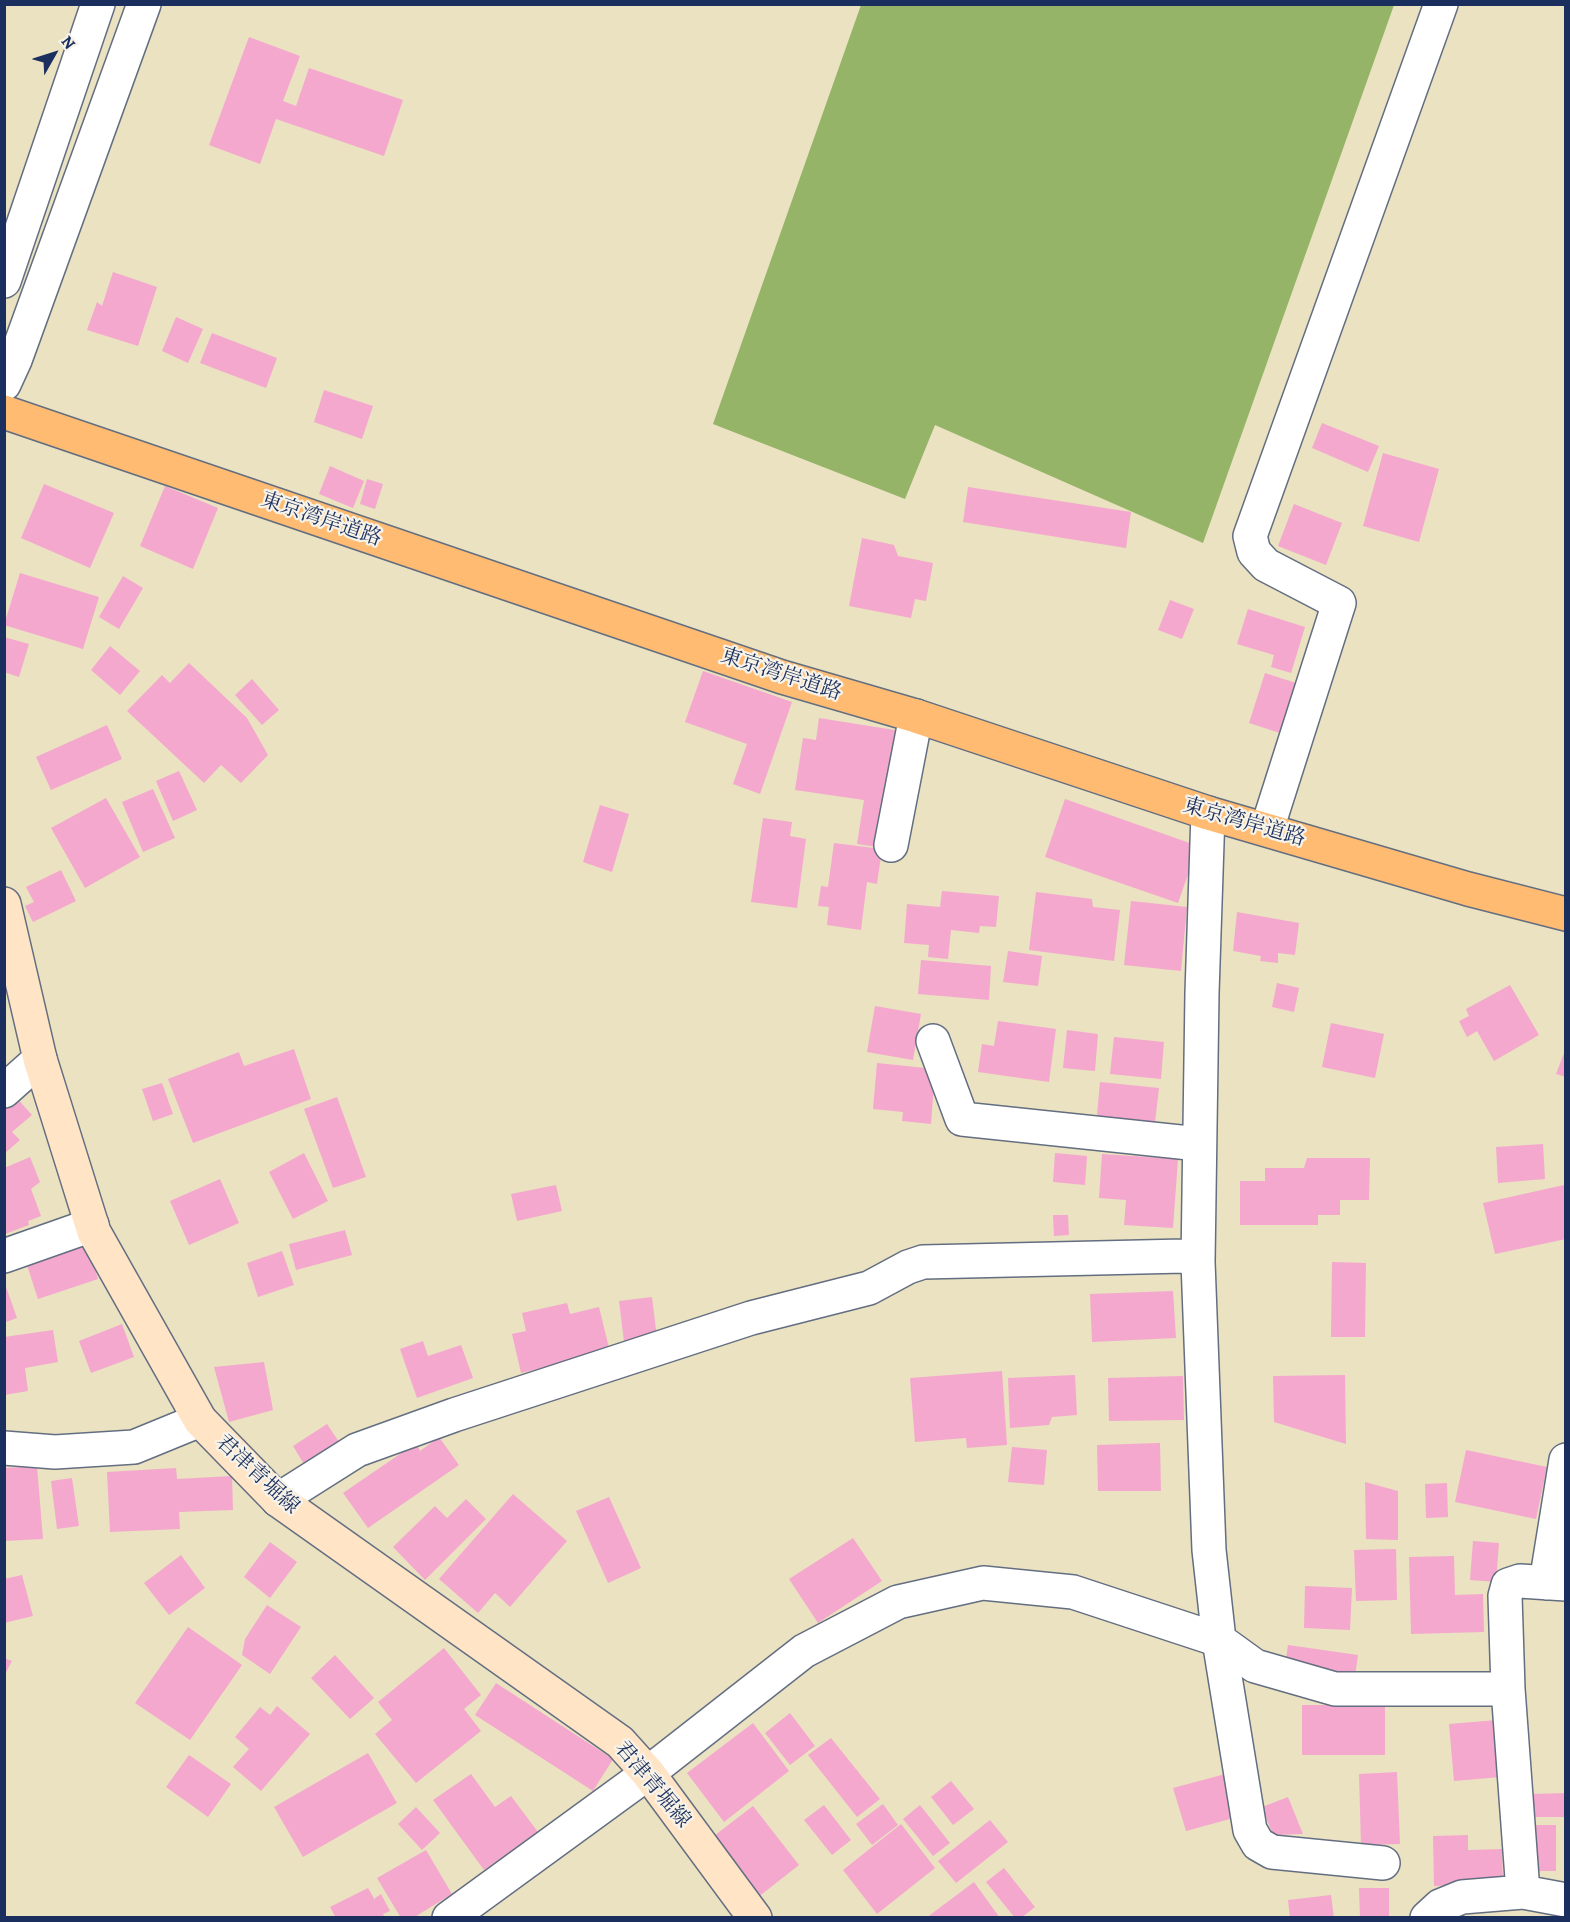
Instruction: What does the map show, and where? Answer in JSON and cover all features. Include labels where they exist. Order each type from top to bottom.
[{"type":"highway","name":"東京湾岸道路","points":[[4,412],[782,677],[915,716],[1208,813],[1468,890],[1566,914]]},
{"type":"main road","name":"君津青堀線","points":[[4,904],[40,1059],[94,1232],[200,1420],[278,1500],[620,1742],[648,1773],[755,1917]]},
{"type":"street","points":[[4,281],[98,4]]},
{"type":"street","points":[[4,384],[15,360],[144,4]]},
{"type":"street","points":[[1267,829],[1339,603],[1266,565],[1254,552],[1250,536],[1441,4]]},
{"type":"street","points":[[891,844],[915,716]]},
{"type":"street","points":[[1208,813],[1198,1262],[1209,1550],[1219,1640],[1250,1830],[1258,1844],[1272,1852],[1383,1863]]},
{"type":"street","points":[[933,1041],[962,1119],[1199,1144]]},
{"type":"street","points":[[4,1091],[40,1059]]},
{"type":"street","points":[[4,1256],[92,1225]]},
{"type":"street","points":[[278,1500],[357,1450],[454,1415],[751,1318],[868,1288],[908,1267],[923,1262],[1184,1256],[1198,1262]]},
{"type":"street","points":[[4,1448],[55,1452],[134,1447],[200,1420]]},
{"type":"street","points":[[1523,1892],[1508,1689],[1505,1596],[1508,1585],[1520,1581],[1556,1583],[1566,1460]]},
{"type":"street","points":[[449,1917],[648,1773],[804,1651],[898,1602],[982,1582],[1073,1592],[1219,1640],[1256,1666],[1335,1689],[1508,1689]]},
{"type":"street","points":[[1427,1917],[1440,1906],[1462,1897],[1523,1892],[1566,1900]]},
{"type":"green space","points":[[861,5],[1394,5],[1203,543],[935,425],[905,499],[713,424]]},
{"type":"building","points":[[249,37],[300,56],[283,101],[296,106],[309,68],[403,100],[384,156],[276,119],[260,164],[209,145]]},
{"type":"building","points":[[113,272],[157,287],[138,346],[87,330],[97,302],[102,306]]},
{"type":"building","points":[[176,317],[203,329],[188,363],[162,351]]},
{"type":"building","points":[[212,333],[277,358],[266,388],[200,363]]},
{"type":"building","points":[[324,390],[373,406],[362,439],[314,422]]},
{"type":"building","points":[[1322,423],[1379,446],[1368,472],[1312,448]]},
{"type":"building","points":[[1383,453],[1439,469],[1419,542],[1363,526]]},
{"type":"building","points":[[330,466],[364,481],[353,508],[319,494]]},
{"type":"building","points":[[367,479],[383,484],[375,509],[360,504]]},
{"type":"building","points":[[44,484],[114,513],[90,568],[21,538]]},
{"type":"building","points":[[165,486],[218,508],[193,569],[140,546]]},
{"type":"building","points":[[968,487],[1131,512],[1126,548],[963,522]]},
{"type":"building","points":[[1294,504],[1342,523],[1326,565],[1278,546]]},
{"type":"building","points":[[862,538],[894,545],[898,556],[933,563],[926,601],[915,599],[911,618],[849,606]]},
{"type":"building","points":[[20,573],[99,597],[83,649],[4,625]]},
{"type":"building","points":[[123,576],[143,588],[119,629],[99,617]]},
{"type":"building","points":[[1170,600],[1194,609],[1182,639],[1158,630]]},
{"type":"building","points":[[1248,609],[1305,627],[1291,673],[1271,667],[1274,655],[1237,644]]},
{"type":"building","points":[[4,637],[29,644],[19,677],[4,672]]},
{"type":"building","points":[[110,646],[140,671],[120,695],[91,670]]},
{"type":"building","points":[[189,663],[247,718],[268,755],[241,783],[221,765],[204,783],[127,711],[162,675],[170,683]]},
{"type":"building","points":[[703,671],[792,702],[760,794],[733,784],[747,744],[685,722]]},
{"type":"building","points":[[1265,673],[1299,684],[1283,734],[1249,723]]},
{"type":"building","points":[[252,679],[279,710],[262,725],[235,695]]},
{"type":"building","points":[[819,718],[901,731],[884,848],[857,844],[864,800],[795,790],[803,738],[816,740]]},
{"type":"building","points":[[107,725],[122,759],[51,790],[36,757]]},
{"type":"building","points":[[179,771],[197,810],[173,821],[156,781]]},
{"type":"building","points":[[153,789],[175,838],[143,852],[122,802]]},
{"type":"building","points":[[106,798],[140,857],[85,888],[51,828]]},
{"type":"building","points":[[1065,799],[1198,846],[1178,903],[1045,857]]},
{"type":"building","points":[[600,805],[629,814],[612,872],[583,862]]},
{"type":"building","points":[[763,818],[792,822],[790,836],[806,839],[797,908],[751,902]]},
{"type":"building","points":[[834,843],[882,849],[877,884],[867,882],[861,930],[827,925],[829,907],[818,906],[821,886],[828,887]]},
{"type":"building","points":[[61,870],[76,901],[33,922],[25,906],[34,902],[26,887]]},
{"type":"building","points":[[942,891],[999,896],[996,927],[980,926],[979,933],[951,930],[948,959],[928,957],[929,945],[904,943],[907,904],[940,907]]},
{"type":"building","points":[[1036,892],[1092,899],[1093,907],[1120,910],[1114,961],[1029,950]]},
{"type":"building","points":[[1131,901],[1187,907],[1181,971],[1124,965]]},
{"type":"building","points":[[1237,912],[1299,923],[1295,955],[1278,953],[1278,963],[1260,961],[1261,956],[1233,951]]},
{"type":"building","points":[[1008,951],[1042,956],[1038,986],[1003,982]]},
{"type":"building","points":[[921,960],[991,966],[989,1000],[918,994]]},
{"type":"building","points":[[1277,983],[1299,988],[1294,1012],[1272,1007]]},
{"type":"building","points":[[1510,985],[1539,1035],[1494,1061],[1477,1031],[1467,1037],[1459,1021],[1469,1016],[1466,1009]]},
{"type":"building","points":[[875,1006],[921,1014],[913,1060],[867,1052]]},
{"type":"building","points":[[998,1021],[1056,1029],[1049,1082],[978,1072],[982,1044],[994,1046]]},
{"type":"building","points":[[1331,1023],[1384,1034],[1375,1078],[1322,1067]]},
{"type":"building","points":[[1067,1030],[1098,1034],[1095,1071],[1063,1068]]},
{"type":"building","points":[[1114,1037],[1164,1042],[1161,1079],[1110,1074]]},
{"type":"building","points":[[1566,1048],[1566,1077],[1556,1074]]},
{"type":"building","points":[[294,1049],[311,1099],[193,1143],[168,1079],[239,1052],[244,1066]]},
{"type":"building","points":[[877,1063],[935,1069],[931,1124],[902,1121],[903,1112],[873,1109]]},
{"type":"building","points":[[1100,1082],[1159,1088],[1154,1131],[1096,1126]]},
{"type":"building","points":[[162,1083],[173,1114],[153,1121],[142,1089]]},
{"type":"building","points":[[15,1096],[32,1115],[12,1132],[20,1140],[4,1154],[4,1105]]},
{"type":"building","points":[[337,1097],[366,1177],[333,1188],[304,1109]]},
{"type":"building","points":[[1543,1144],[1545,1179],[1498,1183],[1496,1147]]},
{"type":"building","points":[[304,1153],[328,1201],[293,1219],[269,1172]]},
{"type":"building","points":[[1055,1153],[1087,1156],[1085,1185],[1053,1182]]},
{"type":"building","points":[[1102,1154],[1178,1159],[1173,1228],[1124,1225],[1126,1200],[1099,1198]]},
{"type":"building","points":[[30,1157],[40,1182],[31,1189],[41,1216],[28,1221],[29,1225],[5,1234],[4,1168]]},
{"type":"building","points":[[1307,1158],[1370,1158],[1369,1200],[1340,1200],[1340,1215],[1318,1215],[1318,1225],[1240,1225],[1240,1181],[1265,1181],[1265,1168],[1304,1168]]},
{"type":"building","points":[[220,1179],[239,1223],[189,1245],[170,1201]]},
{"type":"building","points":[[556,1185],[562,1211],[517,1221],[511,1194]]},
{"type":"building","points":[[1564,1185],[1566,1239],[1495,1254],[1483,1203]]},
{"type":"building","points":[[1053,1215],[1068,1215],[1069,1235],[1054,1236]]},
{"type":"building","points":[[345,1230],[352,1255],[296,1270],[289,1244]]},
{"type":"building","points":[[85,1236],[98,1279],[38,1299],[24,1256]]},
{"type":"building","points":[[282,1251],[294,1285],[258,1297],[247,1263]]},
{"type":"building","points":[[1332,1262],[1366,1263],[1365,1337],[1331,1337]]},
{"type":"building","points":[[5,1284],[17,1318],[6,1322],[4,1319]]},
{"type":"building","points":[[1173,1291],[1176,1338],[1092,1342],[1090,1294]]},
{"type":"building","points":[[652,1297],[658,1346],[625,1350],[619,1301]]},
{"type":"building","points":[[567,1303],[570,1314],[599,1307],[610,1352],[521,1373],[512,1334],[526,1331],[522,1313]]},
{"type":"building","points":[[122,1324],[134,1357],[91,1373],[79,1341]]},
{"type":"building","points":[[53,1330],[58,1362],[25,1368],[28,1391],[4,1395],[4,1337]]},
{"type":"building","points":[[423,1341],[428,1356],[461,1345],[473,1378],[417,1398],[400,1349]]},
{"type":"building","points":[[264,1362],[273,1410],[229,1422],[214,1367]]},
{"type":"building","points":[[1002,1371],[1007,1445],[967,1448],[966,1438],[915,1442],[910,1378]]},
{"type":"building","points":[[1075,1375],[1077,1415],[1052,1417],[1049,1425],[1010,1428],[1008,1378]]},
{"type":"building","points":[[1345,1375],[1346,1444],[1274,1422],[1273,1376]]},
{"type":"building","points":[[1183,1376],[1184,1420],[1109,1421],[1108,1378]]},
{"type":"building","points":[[327,1424],[339,1442],[304,1464],[293,1446]]},
{"type":"building","points":[[439,1437],[459,1465],[368,1528],[343,1493],[416,1443],[420,1451]]},
{"type":"building","points":[[1160,1443],[1161,1491],[1098,1491],[1097,1445]]},
{"type":"building","points":[[1012,1447],[1047,1450],[1044,1485],[1008,1482]]},
{"type":"building","points":[[1466,1450],[1547,1467],[1536,1519],[1455,1502]]},
{"type":"building","points":[[37,1466],[43,1539],[4,1541],[4,1468]]},
{"type":"building","points":[[176,1468],[177,1479],[232,1476],[233,1510],[179,1512],[180,1529],[110,1532],[107,1472]]},
{"type":"building","points":[[72,1478],[79,1526],[57,1529],[51,1481]]},
{"type":"building","points":[[1365,1482],[1398,1491],[1398,1540],[1366,1539]]},
{"type":"building","points":[[1447,1483],[1448,1517],[1426,1518],[1425,1484]]},
{"type":"building","points":[[513,1494],[567,1541],[510,1607],[495,1593],[478,1613],[439,1579]]},
{"type":"building","points":[[609,1497],[641,1568],[608,1583],[576,1511]]},
{"type":"building","points":[[466,1499],[486,1519],[425,1580],[393,1547],[435,1506],[447,1518]]},
{"type":"building","points":[[853,1538],[882,1581],[818,1623],[789,1579]]},
{"type":"building","points":[[1473,1541],[1499,1543],[1496,1582],[1470,1580]]},
{"type":"building","points":[[270,1542],[297,1562],[270,1598],[244,1577]]},
{"type":"building","points":[[1396,1549],[1397,1600],[1356,1601],[1354,1550]]},
{"type":"building","points":[[181,1555],[205,1588],[169,1615],[144,1583]]},
{"type":"building","points":[[1454,1556],[1455,1595],[1483,1594],[1484,1632],[1411,1634],[1409,1557]]},
{"type":"building","points":[[22,1575],[33,1616],[4,1623],[4,1579]]},
{"type":"building","points":[[1305,1586],[1352,1588],[1350,1630],[1304,1628]]},
{"type":"building","points":[[267,1605],[301,1627],[270,1674],[242,1655],[245,1639]]},
{"type":"building","points":[[188,1627],[242,1665],[190,1740],[135,1703]]},
{"type":"building","points":[[1288,1645],[1358,1655],[1354,1683],[1284,1674]]},
{"type":"building","points":[[444,1648],[481,1695],[464,1709],[481,1731],[416,1783],[375,1734],[392,1720],[378,1702]]},
{"type":"building","points":[[335,1655],[374,1698],[350,1719],[311,1678]]},
{"type":"building","points":[[4,1658],[12,1661],[4,1676]]},
{"type":"building","points":[[496,1683],[613,1759],[593,1791],[475,1715]]},
{"type":"building","points":[[1302,1705],[1385,1705],[1385,1755],[1302,1755]]},
{"type":"building","points":[[277,1706],[310,1734],[261,1791],[233,1767],[249,1749],[235,1737],[260,1707],[270,1715]]},
{"type":"building","points":[[790,1713],[815,1746],[790,1765],[765,1733]]},
{"type":"building","points":[[1497,1720],[1501,1777],[1454,1781],[1449,1724]]},
{"type":"building","points":[[753,1723],[789,1771],[724,1822],[687,1773]]},
{"type":"building","points":[[831,1738],[880,1799],[857,1817],[808,1755]]},
{"type":"building","points":[[368,1753],[397,1803],[303,1857],[274,1807]]},
{"type":"building","points":[[189,1755],[231,1784],[208,1817],[166,1787]]},
{"type":"building","points":[[1397,1772],[1400,1844],[1361,1845],[1359,1774]]},
{"type":"building","points":[[1229,1773],[1241,1816],[1186,1831],[1173,1788]]},
{"type":"building","points":[[471,1774],[495,1807],[511,1796],[538,1832],[484,1870],[433,1800]]},
{"type":"building","points":[[951,1781],[974,1809],[953,1825],[931,1797]]},
{"type":"building","points":[[1566,1793],[1566,1817],[1531,1817],[1530,1794]]},
{"type":"building","points":[[1288,1797],[1303,1834],[1273,1835],[1262,1807]]},
{"type":"building","points":[[883,1804],[898,1825],[872,1845],[856,1824]]},
{"type":"building","points":[[824,1805],[851,1840],[832,1855],[804,1820]]},
{"type":"building","points":[[920,1805],[950,1843],[933,1856],[903,1819]]},
{"type":"building","points":[[753,1806],[799,1865],[757,1898],[710,1839]]},
{"type":"building","points":[[416,1807],[440,1833],[422,1850],[398,1824]]},
{"type":"building","points":[[990,1820],[1008,1842],[956,1883],[938,1861]]},
{"type":"building","points":[[901,1824],[935,1868],[877,1914],[843,1870]]},
{"type":"building","points":[[1533,1825],[1556,1825],[1556,1871],[1532,1871]]},
{"type":"building","points":[[1468,1835],[1468,1850],[1502,1849],[1503,1884],[1434,1886],[1433,1836]]},
{"type":"building","points":[[426,1850],[452,1894],[413,1918],[401,1918],[377,1878]]},
{"type":"building","points":[[1004,1868],[1035,1907],[1021,1918],[1015,1918],[986,1882]]},
{"type":"building","points":[[974,1882],[1000,1918],[926,1918]]},
{"type":"building","points":[[368,1888],[375,1900],[381,1894],[390,1911],[383,1914],[385,1918],[336,1918],[330,1907]]},
{"type":"building","points":[[1359,1888],[1389,1888],[1389,1918],[1360,1918]]},
{"type":"building","points":[[1331,1895],[1334,1918],[1290,1918],[1288,1900]]}]
